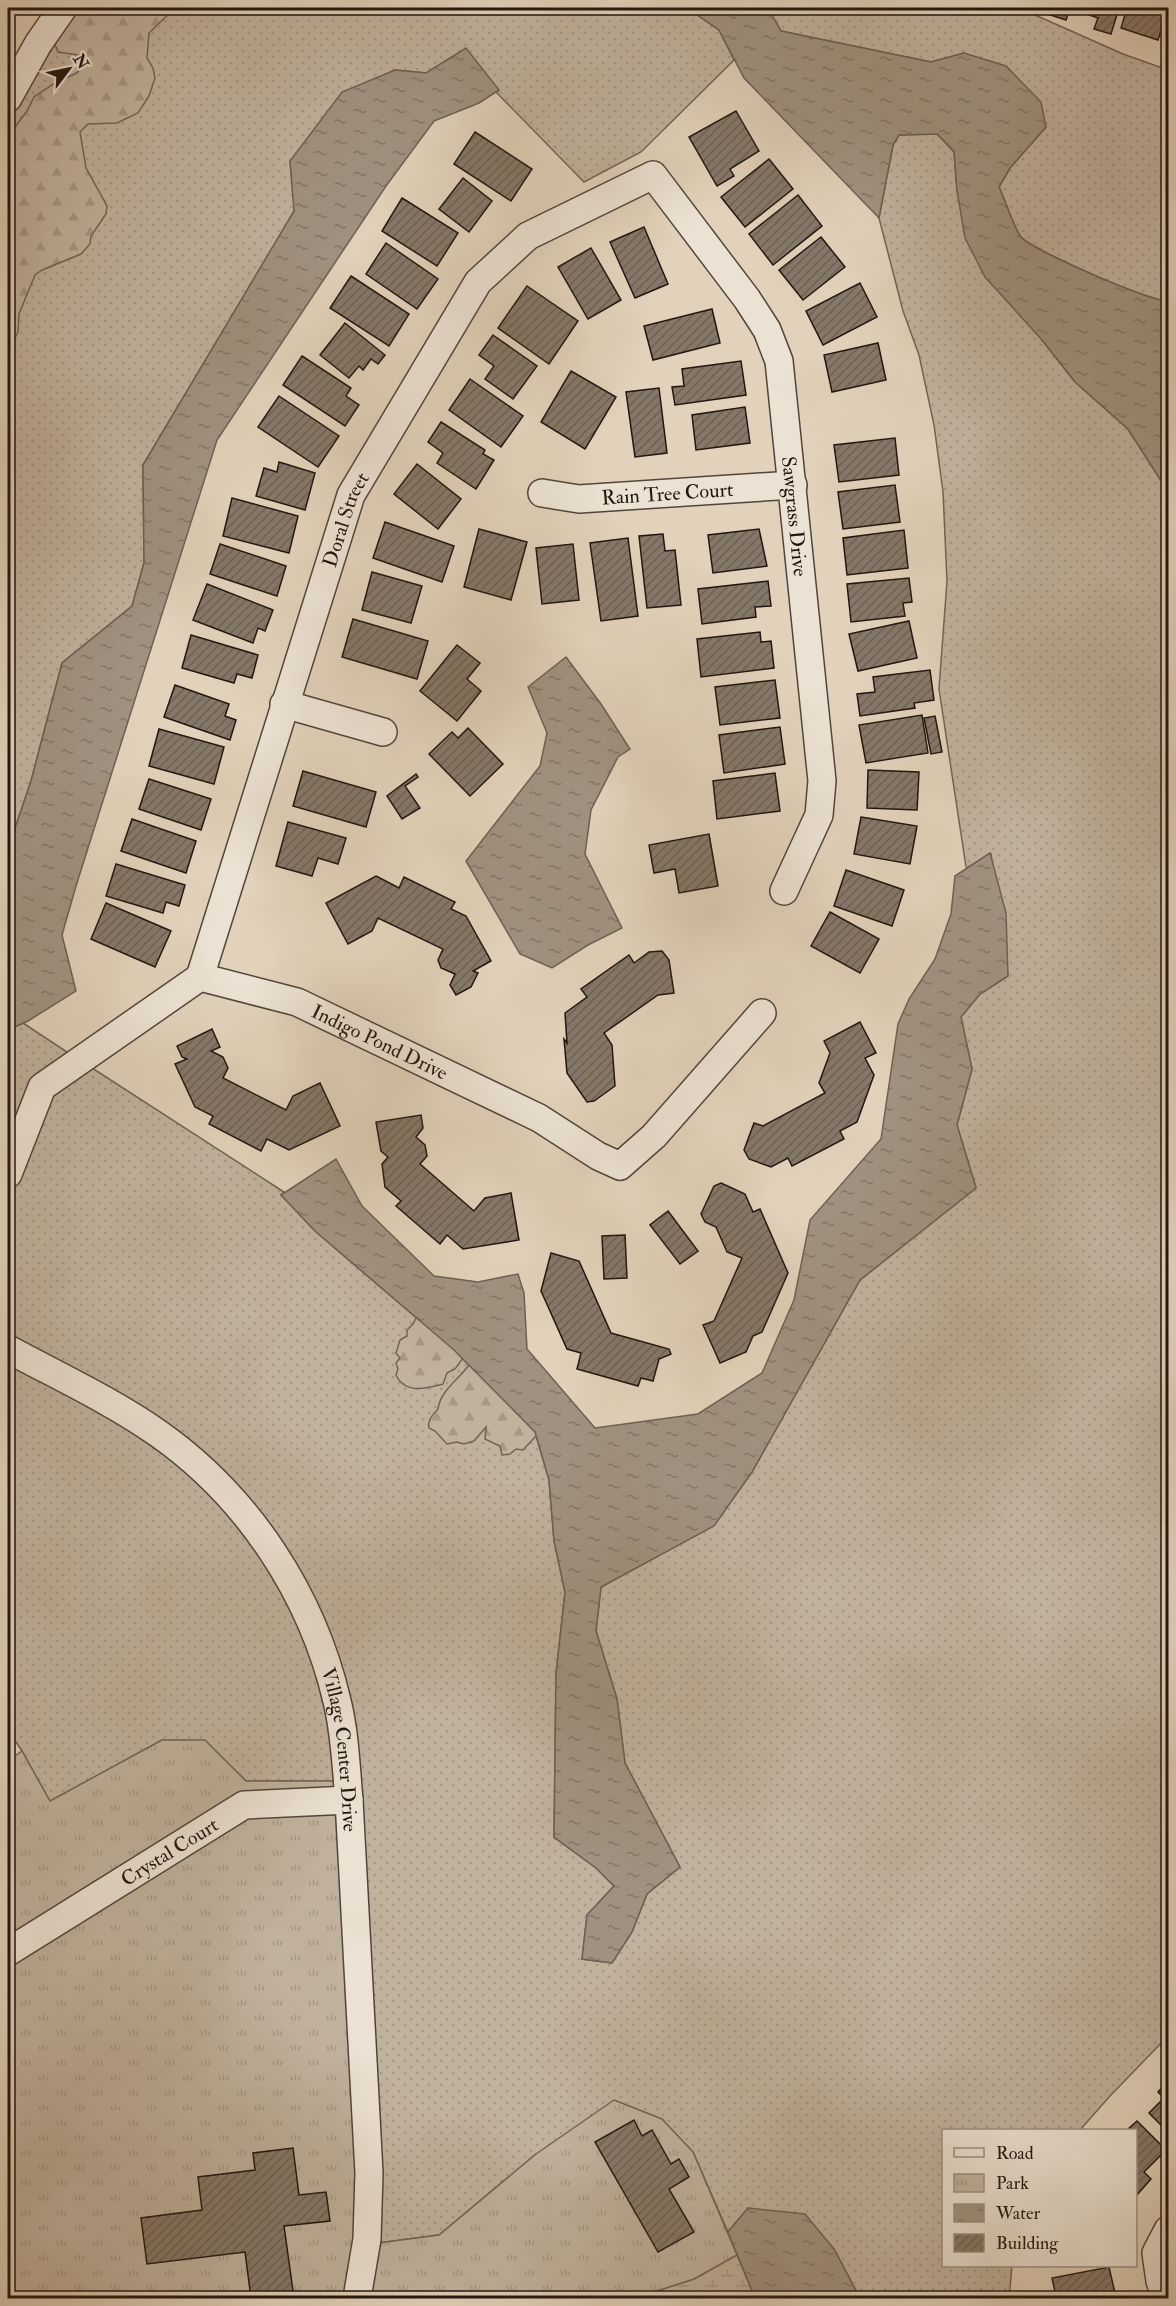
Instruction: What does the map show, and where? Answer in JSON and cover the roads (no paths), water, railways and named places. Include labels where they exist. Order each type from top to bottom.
[{"type":"street","points":[[8,98],[63,8]]},
{"type":"street","name":"Sawgrass Drive","points":[[653,175],[767,330],[779,361],[822,781],[819,815],[784,891]]},
{"type":"street","name":"Doral Street","points":[[200,977],[351,495],[478,282],[528,236],[653,175]]},
{"type":"street","name":"Rain Tree Court","points":[[542,493],[579,499],[793,485]]},
{"type":"street","points":[[284,704],[383,732]]},
{"type":"street","points":[[8,1174],[42,1087],[200,977]]},
{"type":"street","name":"Indigo Pond Drive","points":[[200,977],[297,1002],[540,1118],[598,1156],[620,1166],[654,1136],[762,1013]]},
{"type":"street","name":"Village Center Drive","points":[[8,1349],[122,1410],[158,1434],[215,1482],[261,1535],[284,1569],[315,1631],[337,1702],[345,1749],[349,1800],[369,2173],[367,2239],[357,2298]]},
{"type":"street","name":"Crystal Court","points":[[8,1952],[244,1805],[349,1800]]},
{"type":"street","points":[[1166,2298],[1160,2282],[1156,2253],[1168,2230]]},
{"type":"water","points":[[687,8],[768,8],[781,31],[931,62],[964,53],[1006,66],[1041,102],[1046,127],[1010,168],[999,187],[1019,234],[1030,244],[1093,275],[1168,301],[1168,545],[1165,487],[1128,429],[1075,382],[1042,340],[985,277],[965,238],[957,191],[954,151],[937,134],[899,135],[893,145],[879,218],[744,78],[719,30]]},
{"type":"water","points":[[466,48],[499,90],[479,103],[434,121],[386,186],[217,440],[62,935],[76,991],[28,1021],[8,1030],[8,849],[31,781],[62,663],[132,606],[144,563],[143,465],[294,211],[290,161],[342,92],[395,70],[426,73]]},
{"type":"water","points":[[566,657],[601,704],[630,749],[618,757],[591,810],[585,854],[622,928],[588,945],[552,968],[520,954],[466,861],[540,766],[547,733],[528,687]]},
{"type":"water","points":[[990,853],[1006,913],[1008,976],[980,994],[961,1017],[972,1069],[957,1125],[976,1188],[860,1280],[752,1472],[714,1526],[601,1587],[596,1631],[617,1699],[625,1763],[680,1867],[647,1894],[632,1932],[612,1963],[582,1959],[587,1915],[614,1886],[596,1868],[554,1837],[556,1674],[565,1592],[554,1541],[549,1480],[535,1432],[454,1350],[315,1231],[281,1195],[336,1159],[362,1206],[434,1276],[478,1282],[518,1274],[524,1293],[527,1349],[595,1428],[698,1414],[762,1373],[794,1300],[810,1220],[881,1139],[898,1024],[909,999],[935,959],[951,914],[955,876]]},
{"type":"water","points":[[748,2208],[805,2214],[834,2249],[860,2298],[755,2298],[728,2232]]}]
